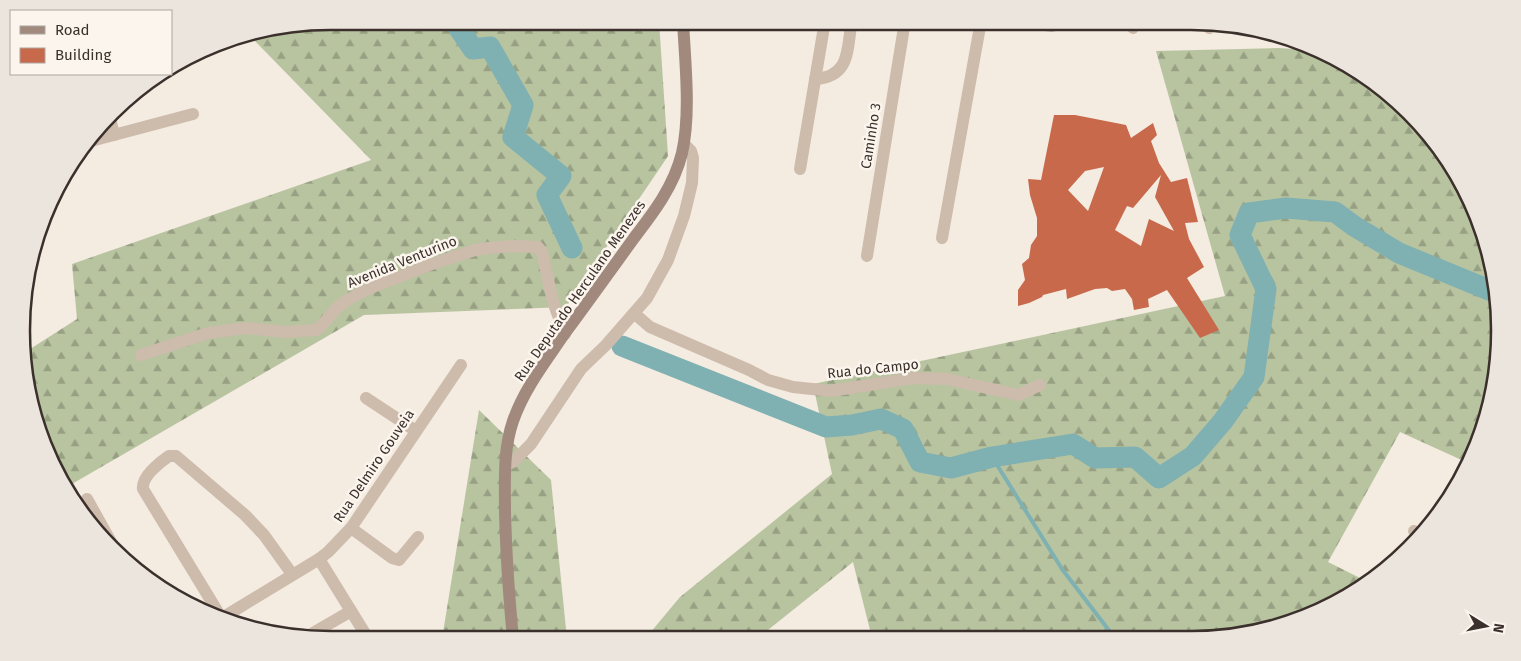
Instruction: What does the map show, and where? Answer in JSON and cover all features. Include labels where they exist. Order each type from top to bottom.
[{"type":"main road","name":"Rua Deputado Herculano Menezes","points":[[512,631],[506,555],[506,446],[525,392],[564,334],[660,204],[674,178],[684,144],[686,122],[683,30]]},
{"type":"street","points":[[800,169],[823,30]]},
{"type":"street","points":[[815,79],[828,77],[844,65],[850,30]]},
{"type":"street","name":"Caminho 3","points":[[868,256],[904,30]]},
{"type":"street","points":[[942,238],[979,30]]},
{"type":"street","points":[[99,139],[193,114]]},
{"type":"street","points":[[112,125],[114,135]]},
{"type":"street","points":[[505,464],[513,462],[531,444],[581,369],[606,346],[647,298],[668,260],[684,216],[692,183],[693,158],[691,151],[684,144]]},
{"type":"street","name":"Avenida Venturino","points":[[141,355],[208,334],[245,328],[286,332],[316,330],[338,307],[368,289],[462,254],[488,248],[514,246],[538,247],[542,252],[553,302],[564,334]]},
{"type":"street","name":"Rua do Campo","points":[[635,314],[650,328],[740,366],[768,380],[793,387],[831,391],[922,378],[947,379],[1018,395],[1040,385]]},
{"type":"street","name":"Rua Delmiro Gouveia","points":[[229,613],[319,559],[352,528],[461,365]]},
{"type":"street","points":[[366,398],[416,432]]},
{"type":"street","points":[[215,607],[145,493],[142,484],[146,477],[169,456],[176,456],[256,526],[292,574]]},
{"type":"street","points":[[87,499],[102,525]]},
{"type":"street","points":[[352,528],[397,560],[418,537]]},
{"type":"street","points":[[319,559],[363,631]]},
{"type":"street","points":[[317,630],[350,610]]},
{"type":"green space","points":[[330,30],[660,30],[668,156],[566,307],[364,315],[72,484],[53,445],[40,408],[31,348],[77,319],[72,264],[371,160],[254,40],[291,33]]},
{"type":"green space","points":[[1295,49],[1341,70],[1389,105],[1416,132],[1451,180],[1475,234],[1485,272],[1491,330],[1485,389],[1475,427],[1461,460],[1400,432],[1328,562],[1360,578],[1341,591],[1287,615],[1268,621],[1230,628],[1190,631],[870,631],[853,562],[767,631],[652,631],[680,597],[832,474],[813,384],[1225,296],[1156,51]]},
{"type":"green space","points":[[479,410],[551,480],[566,631],[443,631]]},
{"type":"building","points":[[1054,115],[1075,115],[1126,125],[1131,138],[1153,123],[1157,135],[1151,141],[1159,163],[1171,182],[1187,178],[1198,222],[1185,223],[1189,239],[1204,267],[1187,278],[1219,330],[1200,338],[1167,290],[1148,299],[1149,307],[1134,310],[1132,299],[1125,289],[1112,291],[1107,288],[1095,289],[1067,299],[1066,289],[1043,295],[1029,303],[1018,306],[1018,290],[1025,280],[1022,264],[1029,258],[1031,245],[1037,236],[1037,218],[1030,195],[1028,179],[1041,180]],"holes":[[[1104,167],[1088,211],[1068,190],[1085,171]],[[1161,175],[1155,197],[1174,231],[1149,219],[1141,246],[1115,230],[1127,206],[1133,208]]]},
{"type":"waterway","points":[[460,30],[473,49],[490,47],[523,105],[513,137],[561,176],[547,195],[572,248]]},
{"type":"waterway","points":[[622,346],[826,427],[852,425],[881,419],[903,429],[920,462],[951,468],[992,457],[1073,444],[1095,458],[1135,457],[1159,478],[1193,456],[1223,421],[1254,377],[1266,289],[1240,235],[1249,213],[1286,208],[1335,212],[1354,226],[1399,253],[1488,289]]},
{"type":"waterway","points":[[992,457],[1062,569],[1109,631]]}]
